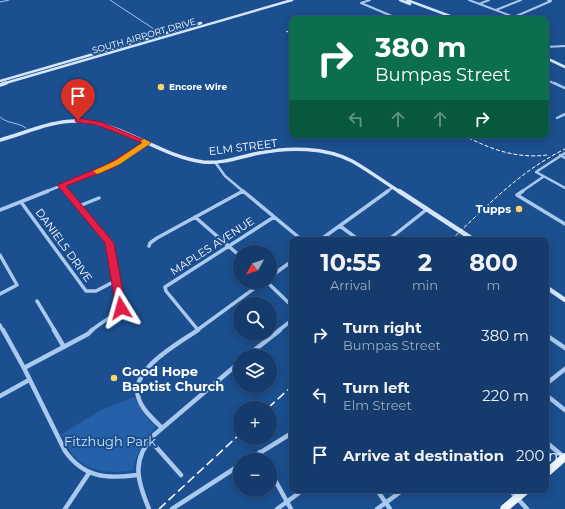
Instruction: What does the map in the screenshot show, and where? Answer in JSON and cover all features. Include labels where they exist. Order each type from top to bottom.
[{"type":"main road","name":"SOUTH AIRPORT DRIVE","points":[[0,81],[282,0]]},
{"type":"main road","name":"SOUTH AIRPORT DRIVE","points":[[0,85],[292,0]]},
{"type":"main road","points":[[400,0],[447,16]]},
{"type":"main road","points":[[407,0],[444,16]]},
{"type":"main road","points":[[241,11],[245,13]]},
{"type":"main road","points":[[549,56],[565,64]]},
{"type":"main road","points":[[549,59],[565,67]]},
{"type":"main road","name":"ELM STREET","points":[[0,140],[53,124],[78,120],[98,123],[189,159],[215,162],[267,152],[325,153],[340,156],[352,161],[469,237]]},
{"type":"main road","points":[[549,289],[565,300]]},
{"type":"main road","points":[[549,470],[565,457]]},
{"type":"main road","points":[[504,509],[523,493]]},
{"type":"street","points":[[370,0],[361,3],[392,16]]},
{"type":"street","points":[[469,0],[511,16]]},
{"type":"street","points":[[479,4],[489,0]]},
{"type":"street","points":[[496,10],[521,0]]},
{"type":"street","points":[[516,16],[551,1],[548,0]]},
{"type":"street","points":[[549,47],[565,46]]},
{"type":"street","points":[[549,81],[565,88]]},
{"type":"street","points":[[558,118],[565,114]]},
{"type":"street","points":[[0,210],[111,166],[148,143]]},
{"type":"street","points":[[565,153],[536,172],[565,188]]},
{"type":"street","points":[[560,155],[565,158]]},
{"type":"street","points":[[215,162],[225,176],[298,237]]},
{"type":"street","points":[[543,177],[517,195],[565,224]]},
{"type":"street","points":[[24,368],[88,334],[100,322],[119,310],[121,304],[110,243],[61,185]]},
{"type":"street","points":[[324,237],[392,188]]},
{"type":"street","points":[[149,246],[150,243],[157,238],[243,191]]},
{"type":"street","points":[[79,206],[99,198]]},
{"type":"street","name":"DANIELS DRIVE","points":[[22,202],[86,291],[96,291],[117,280]]},
{"type":"street","points":[[392,237],[426,210]]},
{"type":"street","points":[[195,217],[233,250]]},
{"type":"street","name":"MAPLES AVENUE","points":[[198,330],[165,289],[274,217]]},
{"type":"street","points":[[340,226],[355,237]]},
{"type":"street","points":[[100,230],[105,228]]},
{"type":"street","points":[[0,255],[17,285],[0,294]]},
{"type":"street","points":[[277,272],[289,263]]},
{"type":"street","points":[[162,428],[140,404],[137,393],[139,381],[144,372],[152,364],[254,289]]},
{"type":"street","points":[[274,289],[289,303]]},
{"type":"street","points":[[37,301],[64,347]]},
{"type":"street","points":[[256,349],[289,322]]},
{"type":"street","points":[[0,325],[24,368],[67,454],[78,466],[89,473],[114,477],[137,474]]},
{"type":"street","points":[[549,337],[565,348]]},
{"type":"street","points":[[148,509],[137,474],[139,459],[149,439],[233,368]]},
{"type":"street","points":[[549,382],[565,369]]},
{"type":"street","points":[[0,396],[29,380]]},
{"type":"street","points":[[549,397],[565,410]]},
{"type":"street","points":[[260,452],[289,435]]},
{"type":"street","points":[[149,439],[181,475]]},
{"type":"street","points":[[549,444],[565,457]]},
{"type":"street","points":[[172,509],[233,470]]},
{"type":"street","points":[[65,509],[89,473]]},
{"type":"street","points":[[277,484],[290,509]]},
{"type":"street","points":[[277,509],[299,493]]},
{"type":"street","points":[[378,493],[390,509]]},
{"type":"street","points":[[377,509],[399,493]]},
{"type":"street","points":[[513,493],[526,509]]},
{"type":"green space","name":"Fitzhugh Park","points":[[134,397],[144,414],[156,427],[145,440],[137,456],[133,470],[116,472],[100,471],[85,465],[78,460],[72,454],[62,434],[101,410]]},
{"type":"waterway","points":[[0,2],[9,0]]},
{"type":"waterway","points":[[110,0],[160,33]]},
{"type":"waterway","points":[[0,117],[6,121],[26,128]]},
{"type":"railway","points":[[469,138],[483,145],[504,152],[525,156],[547,155]]},
{"type":"railway","points":[[454,237],[519,178],[565,149]]},
{"type":"railway","points":[[276,401],[289,389]]},
{"type":"railway","points":[[159,509],[233,440]]},
{"type":"slow traffic","points":[[97,171],[111,166],[148,143],[144,141]]},
{"type":"place","name":"Encore Wire","points":[[161,87]]},
{"type":"place","name":"Tupps","points":[[519,209]]},
{"type":"place","name":"Good Hope Baptist Church","points":[[114,378]]},
{"type":"route","points":[[78,120],[98,123],[148,143],[111,166],[61,185],[110,243],[121,308]]}]
